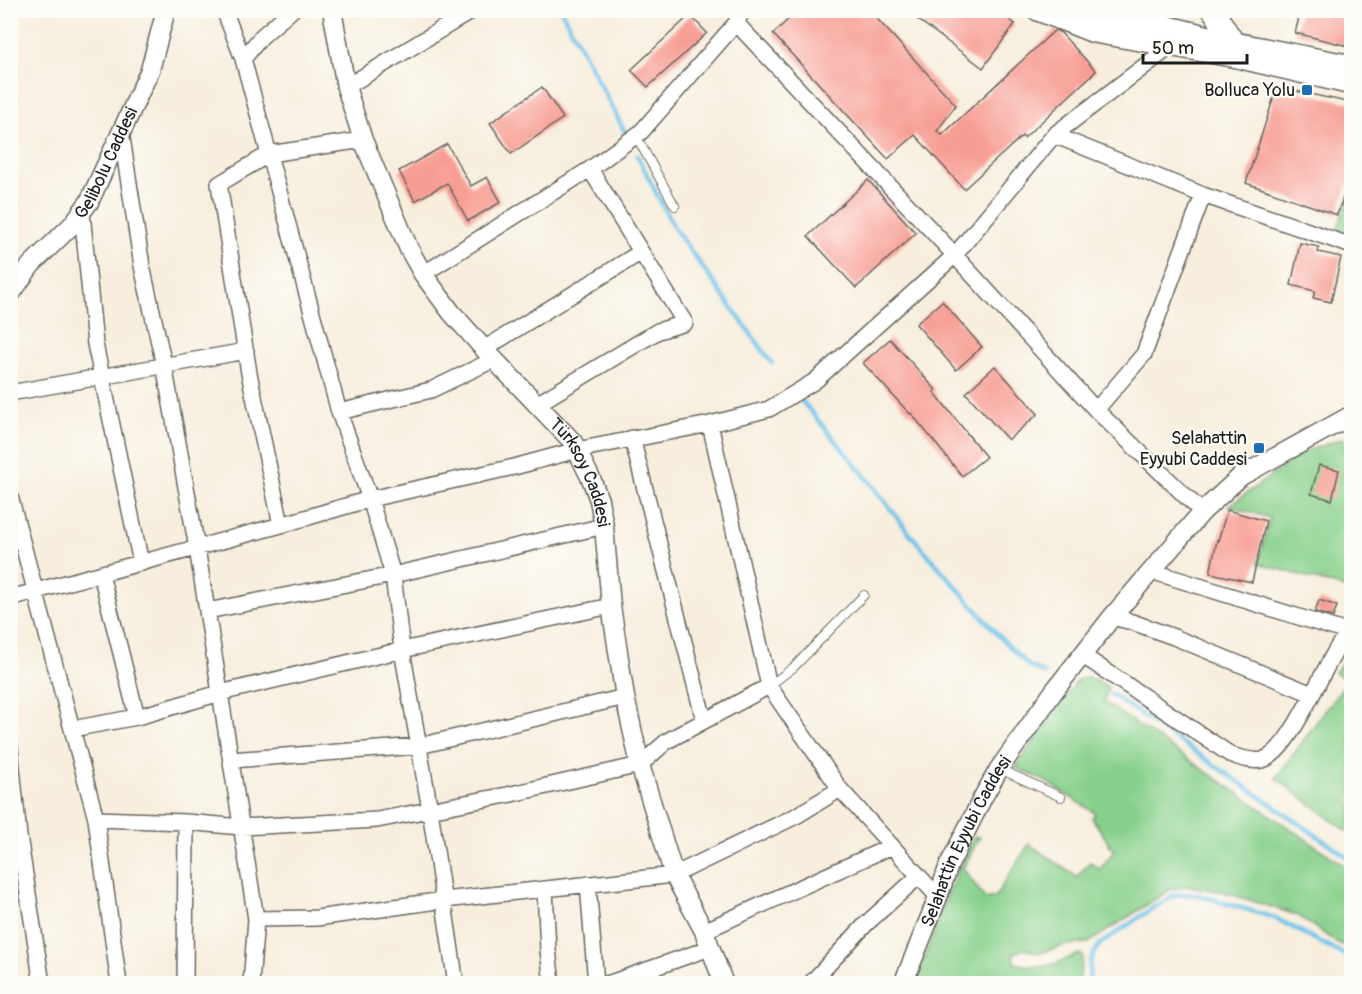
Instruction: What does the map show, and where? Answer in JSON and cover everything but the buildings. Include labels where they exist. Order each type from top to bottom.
[{"type":"main road","points":[[1038,10],[1094,32],[1237,57],[1352,84]]},
{"type":"main road","points":[[1086,10],[1233,43],[1352,66]]},
{"type":"main road","points":[[1213,10],[1233,43]]},
{"type":"street","name":"Gelibolu Caddesi","points":[[10,295],[41,253],[82,213],[89,202],[150,70],[166,10]]},
{"type":"street","points":[[224,10],[243,59],[339,412],[370,499],[393,575],[402,650],[430,810],[456,984]]},
{"type":"street","points":[[243,59],[262,36],[292,10]]},
{"type":"street","name":"Türksoy Caddesi","points":[[332,10],[346,87],[363,140],[423,274],[451,312],[573,442],[592,481],[604,526],[610,606],[625,697],[640,765],[674,875],[704,931],[724,984]]},
{"type":"street","points":[[346,87],[473,10]]},
{"type":"street","points":[[423,274],[590,170],[636,136],[739,17],[1096,410],[1202,512]]},
{"type":"street","points":[[10,598],[370,499],[514,467],[577,450],[710,424],[769,409],[815,381],[955,255],[1054,135],[1171,46]]},
{"type":"street","points":[[121,132],[142,266],[164,365],[197,548],[242,827],[256,919],[251,984]]},
{"type":"street","points":[[1054,135],[1203,195],[1352,246]]},
{"type":"street","points":[[280,525],[246,351],[219,184],[269,154],[363,140]]},
{"type":"street","points":[[537,404],[658,331],[685,323],[590,170]]},
{"type":"street","points":[[1096,410],[1144,354],[1203,195]]},
{"type":"street","points":[[82,213],[95,344],[141,563]]},
{"type":"street","points":[[339,412],[431,390],[641,252]]},
{"type":"street","points":[[10,393],[246,351]]},
{"type":"street","name":"Selahattin Eyyubi Caddesi","points":[[903,984],[949,865],[983,796],[999,769],[1082,655],[1202,512],[1241,476],[1352,415]]},
{"type":"street","points":[[710,424],[769,686],[840,789],[938,897]]},
{"type":"street","points":[[632,438],[704,720]]},
{"type":"street","points":[[10,496],[96,819],[119,984]]},
{"type":"street","points":[[207,611],[393,575],[604,526]]},
{"type":"street","points":[[1082,655],[1231,755],[1248,760],[1262,760],[1277,750],[1291,731],[1349,630],[1152,571]]},
{"type":"street","points":[[101,574],[137,717]]},
{"type":"street","points":[[72,729],[137,717],[220,693],[402,650],[610,606]]},
{"type":"street","points":[[1112,617],[1174,637],[1312,694]]},
{"type":"street","points":[[96,819],[186,822],[242,827],[376,820],[507,795],[640,765],[668,741],[769,686]]},
{"type":"street","points":[[231,760],[419,746],[625,697]]},
{"type":"street","points":[[10,748],[19,836],[42,984]]},
{"type":"street","points":[[256,919],[317,918],[444,900],[674,875],[796,816],[840,789]]},
{"type":"street","points":[[185,984],[186,822]]},
{"type":"street","points":[[704,931],[892,846]]},
{"type":"street","points":[[810,984],[867,923],[919,876]]},
{"type":"street","points":[[588,885],[596,984]]},
{"type":"street","points":[[545,889],[552,984]]},
{"type":"street","points":[[607,984],[710,948]]},
{"type":"lane","points":[[636,136],[675,206]]},
{"type":"lane","points":[[769,686],[794,667],[864,595]]},
{"type":"lane","points":[[999,769],[1061,797]]},
{"type":"green space","points":[[1351,191],[1351,238],[1336,232]]},
{"type":"green space","points":[[1344,438],[1347,465],[1351,466],[1351,590],[1258,563],[1270,518],[1229,506],[1304,452]]},
{"type":"green space","points":[[1351,648],[1351,670],[1345,679],[1335,673]]},
{"type":"green space","points":[[1351,675],[1351,834],[1276,778]]},
{"type":"green space","points":[[1087,677],[1108,687],[1104,702],[1351,870],[1351,948],[1336,942],[1297,915],[1224,892],[1189,886],[1171,889],[1088,943],[1065,945],[1041,953],[1023,949],[1013,954],[1015,963],[1041,967],[1079,954],[1083,956],[1079,983],[915,983],[955,876],[974,836],[980,837],[963,868],[985,899],[995,897],[1029,844],[1077,877],[1090,862],[1100,869],[1114,851],[1092,818],[1095,813],[1047,782],[1016,768],[1078,680]]},
{"type":"waterway","points":[[561,10],[626,134]]},
{"type":"waterway","points":[[637,155],[674,228],[772,363]]},
{"type":"waterway","points":[[801,400],[862,472],[910,534],[1000,637],[1028,665],[1045,674]]},
{"type":"waterway","points":[[1111,694],[1352,860]]},
{"type":"waterway","points":[[1089,984],[1090,961],[1100,944],[1147,912],[1173,896],[1181,894],[1198,895],[1275,918],[1352,959]]},
{"type":"place","name":"Bolluca Yolu","points":[[1307,90]]},
{"type":"place","name":"Selahattin Eyyubi Caddesi","points":[[1259,448]]}]
